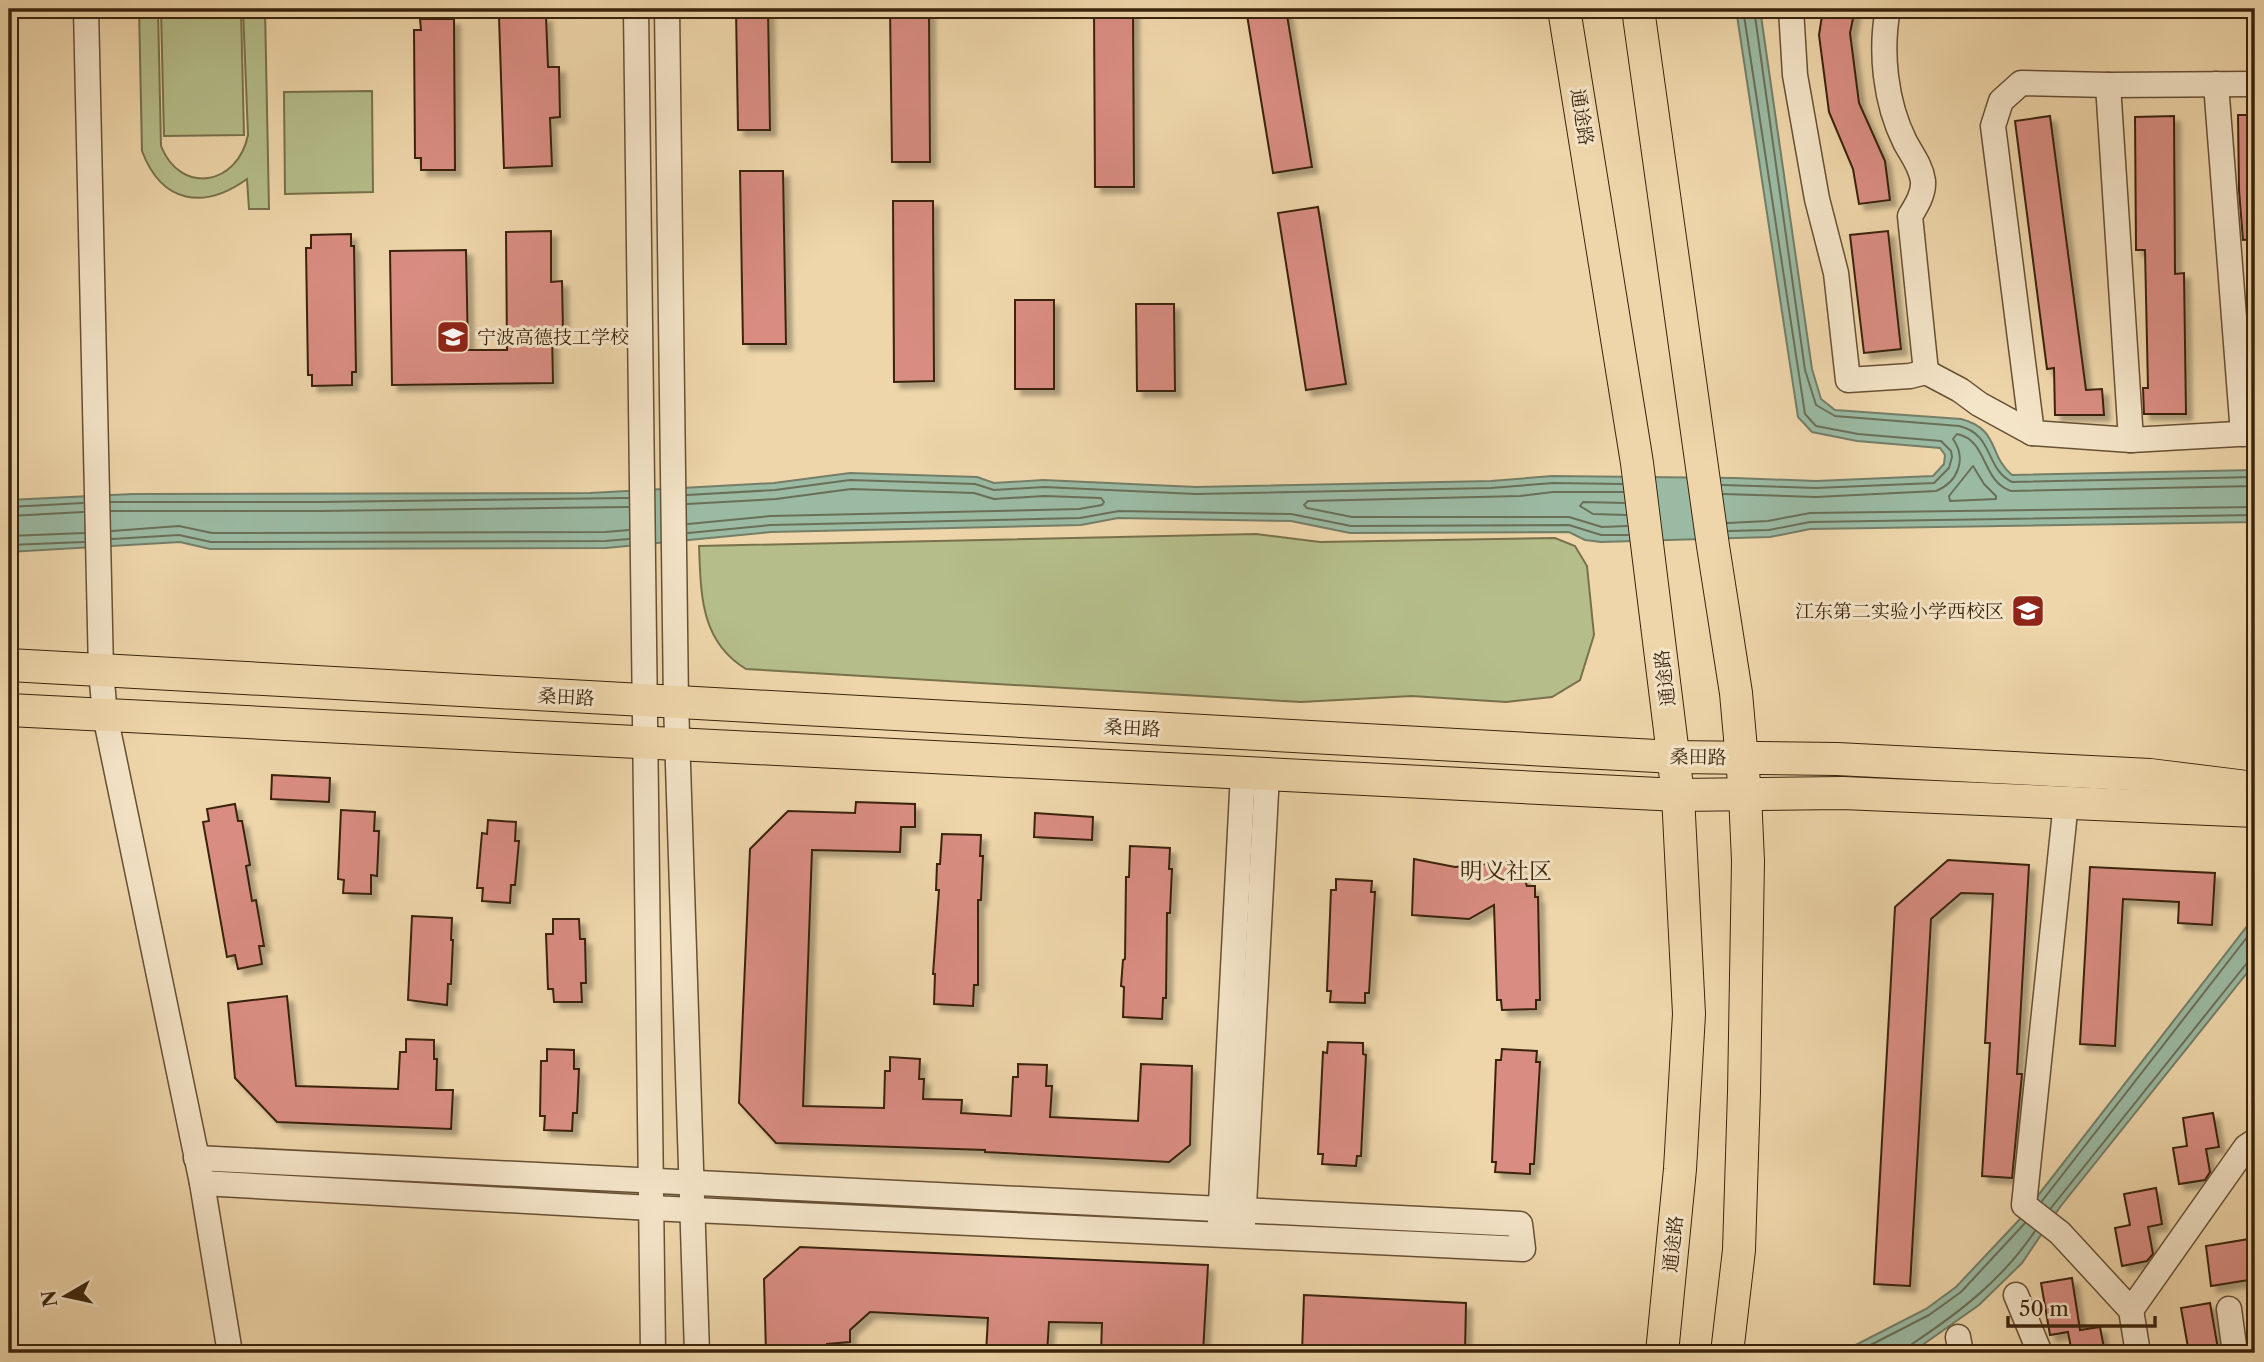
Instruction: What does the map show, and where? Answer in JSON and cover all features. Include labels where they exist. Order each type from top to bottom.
[{"type":"main road","name":"通途路","points":[[1564,9],[1637,463],[1678,795],[1689,1014],[1680,1169],[1662,1353]]},
{"type":"main road","points":[[1638,9],[1736,693],[1745,794],[1748,861],[1744,1105],[1739,1250],[1727,1353]]},
{"type":"main road","name":"桑田路","points":[[9,665],[1674,757],[1837,759],[2150,775],[2255,788]]},
{"type":"main road","name":"桑田路","points":[[9,710],[1678,795],[1843,793],[2255,811]]},
{"type":"street","points":[[86,9],[101,671],[105,715],[202,1183],[230,1353]]},
{"type":"street","points":[[635,9],[653,1353]]},
{"type":"street","points":[[667,9],[676,703],[697,1353]]},
{"type":"street","points":[[1791,9],[1795,75],[1817,199],[1836,272],[1848,380],[1910,376],[1926,372],[2032,433],[2131,440],[2249,433],[2216,84]]},
{"type":"street","points":[[1888,9],[1884,62],[1900,129],[1916,159],[1923,182],[1919,200],[1910,216],[1926,372]]},
{"type":"street","points":[[2032,433],[1993,126],[2001,101],[2021,83],[2255,84]]},
{"type":"street","points":[[2108,85],[2131,440]]},
{"type":"street","points":[[1231,1235],[1255,774]]},
{"type":"street","points":[[2066,802],[2024,1205],[2060,1233],[2131,1310],[2137,1353]]},
{"type":"street","points":[[2131,1310],[2246,1147],[2255,1141]]},
{"type":"street","points":[[196,1158],[1520,1224],[1522,1249],[651,1208],[202,1183]]},
{"type":"street","points":[[2016,1295],[2040,1353]]},
{"type":"street","points":[[2229,1309],[2235,1353]]},
{"type":"shaded area","points":[[139,9],[158,9],[161,146],[170,162],[182,172],[195,178],[208,178],[221,174],[233,165],[242,152],[248,135],[243,9],[265,9],[269,209],[249,209],[247,179],[231,189],[200,198],[173,191],[150,169],[142,151]]},
{"type":"shaded area","points":[[161,9],[241,9],[244,135],[164,136]]},
{"type":"shaded area","points":[[372,91],[373,192],[285,194],[284,92]]},
{"type":"shaded area","points":[[1256,534],[1320,542],[1555,538],[1575,546],[1587,566],[1594,635],[1580,680],[1552,697],[1506,702],[1412,696],[1301,702],[746,669],[731,658],[711,630],[703,599],[699,546]]},
{"type":"water","points":[[1736,9],[1760,9],[1812,369],[1821,399],[1835,410],[1961,419],[1973,423],[1988,436],[1999,459],[2012,475],[2255,470],[2255,522],[1810,529],[1770,537],[1601,542],[1585,540],[1569,532],[1350,533],[1291,521],[1118,518],[1081,525],[771,532],[606,548],[210,549],[180,542],[9,552],[9,500],[133,494],[590,493],[774,483],[850,473],[977,477],[994,483],[1043,480],[1196,487],[1491,481],[1552,476],[1816,481],[1933,476],[1944,464],[1945,455],[1940,448],[1857,441],[1812,432],[1798,417]]},
{"type":"water","points":[[2255,916],[2255,963],[2060,1207],[2022,1263],[1979,1305],[1911,1353],[1840,1353],[1926,1309],[1956,1287],[2019,1220]]},
{"type":"building","points":[[736,9],[768,9],[770,130],[738,130]]},
{"type":"building","points":[[890,9],[929,9],[930,162],[892,162]]},
{"type":"building","points":[[1246,9],[1286,9],[1312,167],[1273,173]]},
{"type":"building","points":[[1823,9],[1855,9],[1850,33],[1859,103],[1885,161],[1890,200],[1859,204],[1853,169],[1829,112],[1819,35]]},
{"type":"building","points":[[1094,10],[1133,10],[1134,187],[1095,187]]},
{"type":"building","points":[[546,16],[548,67],[559,67],[560,117],[550,118],[552,166],[504,168],[499,17]]},
{"type":"building","points":[[420,19],[454,19],[455,170],[421,170],[421,158],[415,158],[414,30],[421,30]]},
{"type":"building","points":[[2238,115],[2255,115],[2255,239],[2243,240]]},
{"type":"building","points":[[2050,116],[2086,390],[2102,389],[2104,415],[2055,415],[2054,368],[2047,369],[2015,121]]},
{"type":"building","points":[[2174,116],[2175,274],[2184,273],[2186,414],[2144,414],[2143,388],[2148,388],[2145,250],[2136,250],[2135,117]]},
{"type":"building","points":[[740,171],[783,171],[786,344],[743,344]]},
{"type":"building","points":[[893,201],[933,201],[934,381],[894,382]]},
{"type":"building","points":[[1318,207],[1346,384],[1306,390],[1278,213]]},
{"type":"building","points":[[551,231],[551,282],[562,281],[563,331],[552,331],[553,383],[392,385],[390,251],[466,250],[468,350],[507,350],[506,232]]},
{"type":"building","points":[[1888,231],[1901,349],[1864,353],[1850,235]]},
{"type":"building","points":[[351,234],[351,246],[354,246],[356,372],[352,372],[352,385],[312,386],[312,375],[308,375],[306,248],[311,248],[311,235]]},
{"type":"building","points":[[1015,300],[1054,300],[1054,389],[1015,389]]},
{"type":"building","points":[[1136,304],[1174,304],[1175,391],[1137,391]]},
{"type":"building","points":[[272,775],[330,778],[329,802],[271,799]]},
{"type":"building","points":[[856,802],[915,804],[915,827],[901,827],[900,852],[812,850],[803,1106],[884,1108],[885,1071],[890,1071],[890,1057],[920,1059],[919,1079],[924,1079],[923,1099],[962,1100],[961,1113],[1011,1116],[1013,1077],[1018,1077],[1018,1064],[1047,1065],[1046,1086],[1052,1086],[1050,1117],[1138,1121],[1141,1064],[1192,1066],[1190,1145],[1169,1162],[985,1150],[776,1143],[739,1103],[750,849],[788,811],[855,813]]},
{"type":"building","points":[[235,804],[238,821],[242,821],[250,865],[246,866],[252,901],[256,900],[264,946],[259,946],[262,964],[238,969],[235,955],[227,957],[203,822],[209,821],[207,809]]},
{"type":"building","points":[[341,810],[375,812],[374,831],[379,831],[377,876],[371,875],[371,894],[343,893],[344,880],[338,879]]},
{"type":"building","points":[[1035,813],[1093,817],[1092,840],[1034,837]]},
{"type":"building","points":[[488,820],[516,822],[515,841],[519,841],[515,885],[511,885],[510,903],[482,901],[483,888],[477,888],[482,833],[487,834]]},
{"type":"building","points":[[942,834],[981,835],[980,856],[983,856],[981,900],[978,900],[978,985],[974,985],[973,1006],[934,1004],[933,974],[939,890],[936,890],[937,864],[940,864]]},
{"type":"building","points":[[1130,846],[1170,848],[1170,913],[1167,913],[1166,998],[1163,998],[1162,1019],[1123,1017],[1124,987],[1121,986],[1125,959],[1126,877],[1129,877]]},
{"type":"building","points":[[1414,859],[1455,867],[1508,862],[1521,870],[1527,886],[1535,886],[1535,897],[1538,897],[1540,1000],[1536,1000],[1536,1009],[1502,1010],[1501,1000],[1497,1000],[1494,905],[1469,919],[1412,915]]},
{"type":"building","points":[[1948,860],[2029,865],[2017,1074],[2022,1074],[2012,1178],[1982,1176],[1990,1043],[1985,1043],[1993,894],[1961,893],[1931,919],[1910,1286],[1874,1284],[1895,907]]},
{"type":"building","points":[[2090,867],[2215,873],[2212,925],[2178,923],[2179,902],[2123,899],[2115,1046],[2080,1044]]},
{"type":"building","points":[[1336,879],[1372,881],[1371,892],[1375,892],[1369,993],[1365,993],[1365,1003],[1330,1002],[1331,991],[1327,991],[1331,890],[1336,890]]},
{"type":"building","points":[[412,916],[452,918],[451,984],[448,984],[447,1005],[408,1000]]},
{"type":"building","points":[[553,919],[579,919],[580,939],[585,939],[586,983],[581,983],[582,1002],[554,1002],[553,989],[548,989],[546,934],[553,934]]},
{"type":"building","points":[[287,996],[296,1086],[398,1089],[400,1052],[406,1052],[406,1039],[434,1040],[434,1059],[437,1059],[436,1090],[453,1090],[451,1129],[277,1122],[235,1078],[228,1003]]},
{"type":"building","points":[[1328,1042],[1363,1043],[1363,1054],[1366,1055],[1361,1156],[1357,1156],[1356,1166],[1322,1164],[1323,1154],[1318,1154],[1323,1052],[1327,1053]]},
{"type":"building","points":[[547,1049],[574,1050],[574,1069],[579,1069],[577,1113],[573,1113],[572,1131],[544,1130],[545,1116],[540,1116],[541,1061],[547,1061]]},
{"type":"building","points":[[1502,1049],[1537,1051],[1536,1062],[1540,1062],[1534,1164],[1530,1164],[1530,1174],[1495,1172],[1496,1162],[1492,1162],[1496,1060],[1501,1060]]},
{"type":"building","points":[[2213,1113],[2219,1147],[2206,1149],[2210,1172],[2205,1180],[2179,1184],[2173,1148],[2187,1146],[2183,1118]]},
{"type":"building","points":[[2156,1188],[2162,1224],[2148,1227],[2153,1254],[2147,1261],[2122,1266],[2115,1228],[2130,1225],[2124,1194]]},
{"type":"building","points":[[2255,1238],[2255,1279],[2211,1286],[2206,1246]]},
{"type":"building","points":[[800,1247],[1208,1265],[1203,1353],[1101,1353],[1102,1323],[1049,1322],[1047,1353],[986,1353],[988,1318],[870,1312],[850,1330],[850,1342],[827,1344],[827,1353],[766,1353],[764,1279]]},
{"type":"building","points":[[2072,1278],[2080,1330],[2100,1327],[2105,1353],[2072,1353],[2068,1332],[2050,1335],[2041,1283]]},
{"type":"building","points":[[1304,1295],[1466,1303],[1465,1353],[1302,1353]]},
{"type":"building","points":[[2210,1303],[2218,1349],[2209,1351],[2210,1353],[2189,1353],[2181,1308]]},
{"type":"place","name":"宁波高德技工学校","points":[[453,337]]},
{"type":"place","name":"江东第二实验小学西校区","points":[[2028,611]]},
{"type":"district","name":"明义社区","points":[[1506,871]]}]
